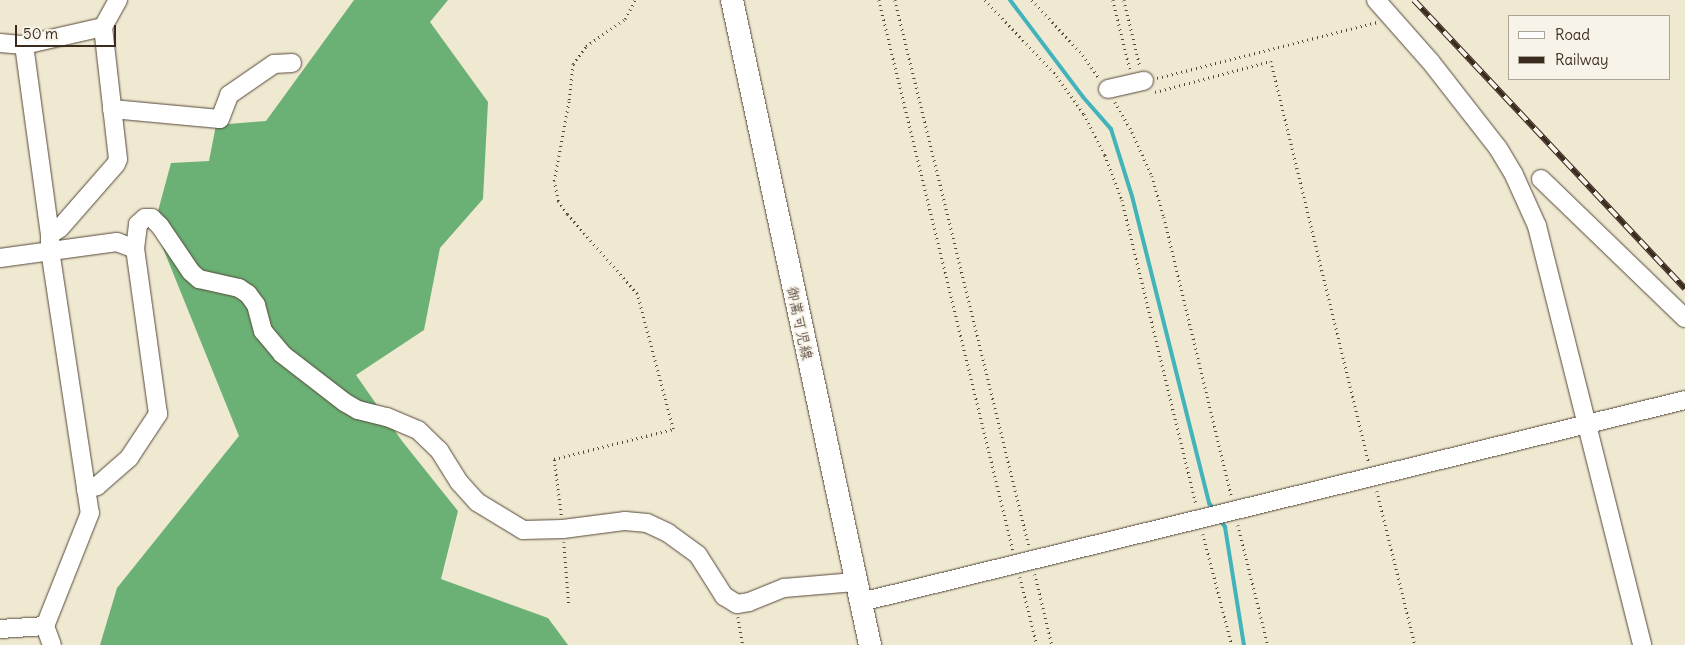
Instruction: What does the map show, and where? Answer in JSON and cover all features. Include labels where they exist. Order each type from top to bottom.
[{"type":"main road","name":"御嵩可児線","points":[[732,0],[870,645]]},
{"type":"street","points":[[50,242],[116,164],[118,159],[103,27],[118,0]]},
{"type":"street","points":[[1376,0],[1468,107],[1514,175],[1537,226],[1642,645]]},
{"type":"street","points":[[0,43],[24,45],[103,27]]},
{"type":"street","points":[[24,45],[50,242],[90,513],[45,626],[52,645]]},
{"type":"street","points":[[112,109],[220,119],[229,95],[274,64],[292,63]]},
{"type":"street","points":[[1111,96],[1143,86]]},
{"type":"street","points":[[1541,180],[1685,318]]},
{"type":"street","points":[[86,490],[97,486],[130,458],[158,414],[135,249],[138,224],[145,218],[152,218],[160,226],[191,272],[199,279],[238,288],[248,294],[256,305],[263,332],[282,354],[344,402],[358,410],[387,417],[418,430],[439,450],[460,482],[477,502],[523,530],[563,529],[625,521],[638,521],[656,526],[698,555],[724,596],[737,604],[749,602],[784,588],[858,592],[1024,562],[1685,400]]},
{"type":"street","points":[[0,258],[50,242],[117,242],[135,249]]},
{"type":"street","points":[[0,629],[45,626]]},
{"type":"path","points":[[569,606],[563,529],[554,458],[674,429],[637,294],[567,214],[558,201],[554,182],[569,100],[572,64],[586,46],[625,19],[635,0]]},
{"type":"path","points":[[879,0],[1024,562],[1052,645]]},
{"type":"path","points":[[895,0],[1024,562],[1036,645]]},
{"type":"path","points":[[986,0],[1058,76],[1084,114],[1105,156],[1122,200],[1232,645]]},
{"type":"path","points":[[1032,0],[1083,55],[1111,96],[1132,132],[1152,176],[1164,217],[1268,645]]},
{"type":"path","points":[[1113,0],[1143,86]]},
{"type":"path","points":[[1124,0],[1143,86]]},
{"type":"path","points":[[1143,86],[1393,18]]},
{"type":"path","points":[[1143,86],[1271,62],[1415,645]]},
{"type":"path","points":[[1111,96],[1124,100]]},
{"type":"path","points":[[737,604],[740,640],[743,645]]},
{"type":"green space","points":[[354,0],[448,0],[430,22],[488,102],[483,199],[440,248],[424,330],[356,375],[402,441],[458,511],[441,579],[548,618],[568,645],[100,645],[117,588],[239,436],[154,226],[171,163],[209,161],[216,125],[266,121]]},
{"type":"waterway","points":[[1010,0],[1083,97],[1111,129],[1132,196],[1209,503],[1214,510]]},
{"type":"waterway","points":[[1220,520],[1225,527],[1244,645]]},
{"type":"railway","points":[[1414,0],[1685,289]]}]
